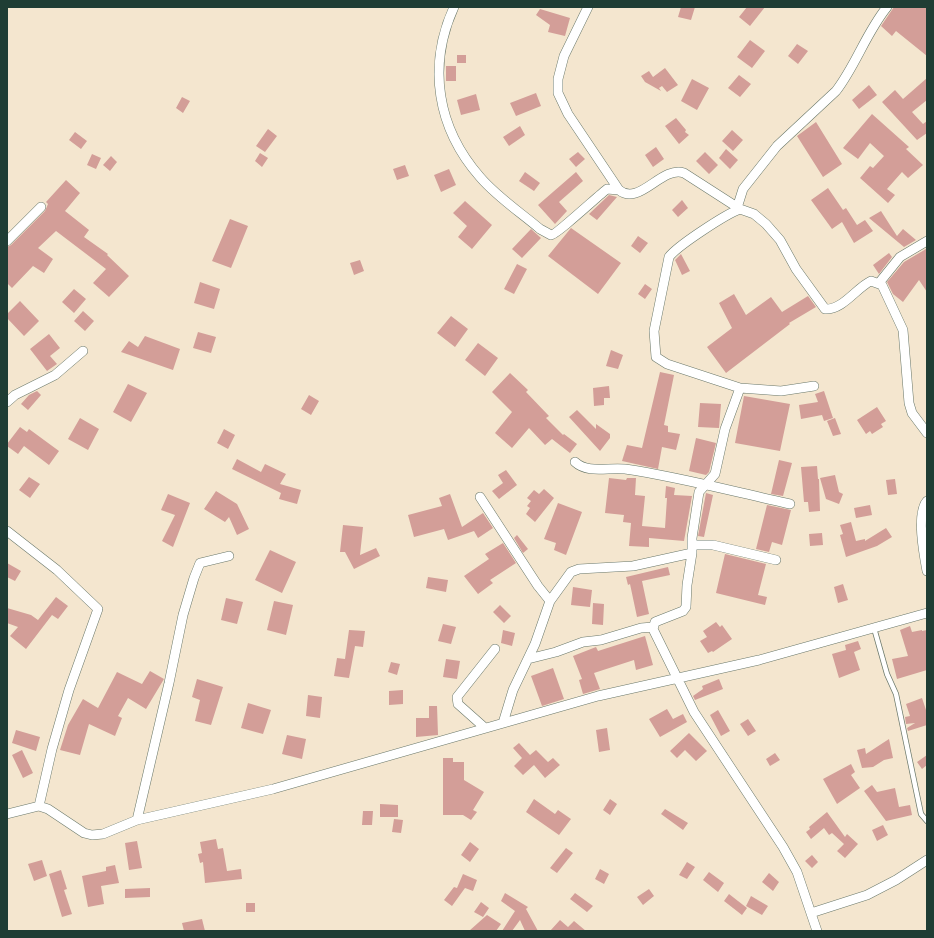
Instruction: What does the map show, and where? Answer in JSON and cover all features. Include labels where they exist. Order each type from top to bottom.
[{"type":"street","points":[[454,7],[445,28],[441,47],[440,94],[445,116],[453,135],[480,176],[540,229],[551,235],[556,234],[565,224],[585,209],[607,189],[619,190],[626,194],[646,188],[667,174],[680,172],[738,208],[754,214],[773,232],[825,309],[845,302],[861,286],[871,281],[879,283],[885,288],[903,330],[909,404],[912,413],[927,433]]},
{"type":"street","points":[[588,7],[564,56],[558,79],[558,93],[568,114],[619,190]]},
{"type":"street","points":[[814,386],[781,391],[740,388],[660,361],[656,357],[654,340],[662,290],[670,256],[727,214],[738,208],[743,189],[777,146],[836,91],[844,80],[874,24],[887,7]]},
{"type":"street","points":[[7,241],[41,207]]},
{"type":"street","points":[[879,283],[900,257],[920,243],[927,241]]},
{"type":"street","points":[[7,402],[15,395],[54,375],[83,351]]},
{"type":"street","points":[[653,627],[655,622],[683,611],[686,608],[688,579],[693,549],[692,538],[700,492],[714,474],[726,429],[740,388]]},
{"type":"street","points":[[575,462],[586,469],[616,468],[706,485],[790,504]]},
{"type":"street","points":[[480,497],[538,586],[550,601]]},
{"type":"street","points":[[927,501],[922,512],[924,553],[927,571]]},
{"type":"street","points":[[7,531],[57,570],[98,609],[69,690],[52,749],[39,806]]},
{"type":"street","points":[[502,723],[513,690],[528,659],[550,601],[566,578],[574,570],[633,566],[693,549],[714,545],[776,560]]},
{"type":"street","points":[[137,820],[169,683],[183,615],[194,578],[202,563],[229,556]]},
{"type":"street","points":[[7,814],[39,806],[48,809],[78,830],[88,835],[103,834],[137,820],[273,789],[598,696],[678,680],[759,660],[927,612]]},
{"type":"street","points":[[528,659],[556,652],[583,642],[601,640],[641,628],[653,627]]},
{"type":"street","points":[[653,627],[694,712],[783,847],[797,872],[817,931]]},
{"type":"street","points":[[485,728],[458,704],[457,697],[495,649]]},
{"type":"street","points":[[810,913],[867,894],[896,880],[927,860]]},
{"type":"lane","points":[[874,628],[887,674],[896,694],[921,811],[927,821]]},
{"type":"building","points":[[681,7],[695,7],[691,20],[678,17]]},
{"type":"building","points":[[747,7],[765,7],[750,26],[739,17]]},
{"type":"building","points":[[894,7],[927,7],[927,56],[896,31],[892,36],[881,26]]},
{"type":"building","points":[[540,9],[570,18],[565,36],[548,32],[550,25],[536,15]]},
{"type":"building","points":[[750,40],[765,51],[752,68],[737,57]]},
{"type":"building","points":[[797,44],[808,51],[798,64],[788,56]]},
{"type":"building","points":[[457,55],[466,55],[466,63],[457,63]]},
{"type":"building","points":[[446,66],[456,66],[456,81],[446,81]]},
{"type":"building","points":[[665,68],[678,85],[667,92],[662,86],[659,88],[661,91],[645,82],[641,76],[649,71],[653,77]]},
{"type":"building","points":[[739,75],[751,84],[740,97],[728,88]]},
{"type":"building","points":[[927,78],[927,100],[912,112],[923,124],[927,121],[927,133],[917,140],[882,102],[895,90],[903,99]]},
{"type":"building","points":[[692,79],[709,88],[697,110],[681,101]]},
{"type":"building","points":[[869,85],[877,95],[859,109],[852,100]]},
{"type":"building","points":[[536,93],[541,106],[516,116],[510,103]]},
{"type":"building","points":[[476,94],[480,110],[461,115],[457,100]]},
{"type":"building","points":[[182,97],[190,101],[183,113],[176,108]]},
{"type":"building","points":[[872,114],[909,147],[906,149],[923,165],[908,178],[902,172],[887,189],[895,195],[888,203],[860,178],[870,166],[873,168],[884,156],[870,143],[858,159],[843,148]]},
{"type":"building","points":[[676,118],[686,130],[685,132],[689,135],[679,144],[665,126]]},
{"type":"building","points":[[816,122],[842,164],[823,177],[797,136]]},
{"type":"building","points":[[520,126],[525,135],[509,146],[503,137]]},
{"type":"building","points":[[268,129],[277,136],[265,152],[256,146]]},
{"type":"building","points":[[732,130],[743,140],[733,151],[722,141]]},
{"type":"building","points":[[75,132],[87,141],[81,149],[69,140]]},
{"type":"building","points":[[656,147],[664,159],[653,167],[645,155]]},
{"type":"building","points":[[726,149],[738,160],[730,169],[719,158]]},
{"type":"building","points":[[578,152],[585,159],[576,167],[569,159]]},
{"type":"building","points":[[705,152],[718,165],[709,174],[696,161]]},
{"type":"building","points":[[260,153],[268,158],[262,167],[255,161]]},
{"type":"building","points":[[92,154],[101,158],[96,169],[87,165]]},
{"type":"building","points":[[111,156],[117,162],[110,171],[103,165]]},
{"type":"building","points":[[405,165],[409,176],[397,180],[393,169]]},
{"type":"building","points":[[449,169],[456,185],[441,192],[434,175]]},
{"type":"building","points":[[525,172],[540,183],[534,191],[519,181]]},
{"type":"building","points":[[576,172],[583,181],[559,202],[567,211],[555,224],[538,205]]},
{"type":"building","points":[[66,180],[80,193],[65,211],[89,230],[84,237],[108,254],[107,255],[129,276],[109,297],[93,283],[106,269],[56,231],[38,248],[53,259],[44,273],[33,266],[12,288],[7,283],[7,247],[11,245],[45,211],[48,204],[46,202]]},
{"type":"building","points":[[828,188],[843,210],[846,208],[857,225],[865,220],[873,231],[854,243],[842,222],[832,229],[811,200]]},
{"type":"building","points":[[609,195],[617,197],[597,220],[589,214]]},
{"type":"building","points":[[682,200],[688,208],[678,217],[672,210]]},
{"type":"building","points":[[465,201],[492,225],[472,249],[458,237],[467,226],[453,213]]},
{"type":"building","points":[[881,211],[897,236],[903,229],[916,240],[904,247],[869,218]]},
{"type":"building","points":[[230,219],[248,226],[231,268],[212,261]]},
{"type":"building","points":[[571,228],[621,263],[598,294],[548,256]]},
{"type":"building","points":[[531,229],[541,238],[522,258],[512,249]]},
{"type":"building","points":[[638,236],[648,243],[640,253],[631,246]]},
{"type":"building","points":[[926,249],[927,292],[919,280],[903,302],[893,294],[887,282],[904,262]]},
{"type":"building","points":[[889,253],[892,257],[879,274],[873,265]]},
{"type":"building","points":[[681,254],[690,271],[682,275],[675,260]]},
{"type":"building","points":[[360,260],[364,271],[354,275],[350,263]]},
{"type":"building","points":[[517,264],[527,269],[514,294],[504,289]]},
{"type":"building","points":[[200,282],[220,289],[214,309],[194,303]]},
{"type":"building","points":[[645,284],[652,289],[645,299],[638,294]]},
{"type":"building","points":[[74,289],[86,299],[74,313],[62,302]]},
{"type":"building","points":[[734,294],[746,315],[771,297],[782,312],[808,296],[816,307],[789,323],[790,324],[726,373],[707,347],[732,328],[719,303]]},
{"type":"building","points":[[20,301],[39,321],[24,336],[7,318],[7,314]]},
{"type":"building","points":[[83,311],[94,321],[85,331],[74,321]]},
{"type":"building","points":[[451,316],[468,329],[455,347],[437,333]]},
{"type":"building","points":[[198,332],[216,337],[211,353],[193,348]]},
{"type":"building","points":[[49,334],[60,348],[50,356],[57,364],[47,371],[30,349]]},
{"type":"building","points":[[145,336],[180,349],[173,370],[121,352],[129,341],[138,347]]},
{"type":"building","points":[[478,343],[498,358],[485,376],[465,360]]},
{"type":"building","points":[[611,350],[623,355],[618,369],[606,366]]},
{"type":"building","points":[[660,372],[674,375],[664,425],[668,426],[668,432],[680,434],[676,450],[662,447],[658,469],[622,461],[627,445],[642,448]]},
{"type":"building","points":[[510,373],[528,390],[526,392],[549,416],[546,418],[563,435],[564,434],[577,444],[570,453],[552,439],[545,445],[529,428],[512,448],[495,433],[512,412],[492,392]]},
{"type":"building","points":[[128,384],[147,393],[131,422],[113,412]]},
{"type":"building","points":[[609,386],[610,398],[604,398],[604,405],[594,406],[593,388]]},
{"type":"building","points":[[37,391],[41,395],[28,410],[21,404],[29,395]]},
{"type":"building","points":[[824,391],[833,418],[824,421],[822,415],[801,419],[799,405],[818,402],[815,394]]},
{"type":"building","points":[[309,395],[319,401],[311,415],[301,409]]},
{"type":"building","points":[[744,396],[790,404],[780,451],[735,443]]},
{"type":"building","points":[[700,403],[721,404],[719,428],[698,427]]},
{"type":"building","points":[[877,407],[886,421],[881,424],[883,427],[872,434],[870,431],[866,434],[857,420]]},
{"type":"building","points":[[577,410],[596,429],[596,424],[610,434],[610,438],[600,451],[569,417]]},
{"type":"building","points":[[80,418],[99,429],[88,450],[68,439]]},
{"type":"building","points":[[835,418],[841,434],[833,436],[827,421]]},
{"type":"building","points":[[20,427],[27,432],[29,429],[59,451],[49,465],[24,446],[18,454],[7,446]]},
{"type":"building","points":[[224,429],[235,435],[228,449],[217,443]]},
{"type":"building","points":[[696,438],[716,443],[709,472],[706,475],[689,471]]},
{"type":"building","points":[[237,459],[261,472],[265,464],[286,474],[280,484],[301,490],[297,504],[279,499],[281,493],[232,469]]},
{"type":"building","points":[[779,460],[792,463],[783,496],[771,494]]},
{"type":"building","points":[[817,466],[820,511],[809,512],[808,502],[804,502],[801,467]]},
{"type":"building","points":[[506,470],[517,485],[499,499],[492,491],[503,483],[498,475]]},
{"type":"building","points":[[835,475],[839,492],[843,494],[839,504],[826,499],[820,478]]},
{"type":"building","points":[[29,477],[40,484],[30,498],[19,490]]},
{"type":"building","points":[[609,478],[626,480],[627,478],[636,478],[635,495],[645,496],[642,526],[665,528],[667,498],[665,498],[666,486],[675,488],[674,495],[692,496],[684,541],[649,538],[649,547],[629,546],[631,523],[623,522],[624,515],[605,513]]},
{"type":"building","points":[[895,479],[897,494],[888,495],[886,480]]},
{"type":"building","points":[[544,489],[554,498],[535,522],[526,514],[530,508],[527,506],[531,501],[527,498],[534,490],[539,494]]},
{"type":"building","points":[[216,491],[237,504],[249,529],[237,535],[229,517],[225,522],[204,509]]},
{"type":"building","points":[[706,493],[713,495],[704,537],[698,536]]},
{"type":"building","points":[[168,494],[190,503],[173,547],[162,541],[175,515],[161,510]]},
{"type":"building","points":[[450,494],[462,527],[483,513],[493,528],[478,538],[474,531],[448,540],[444,529],[414,537],[408,515],[442,506],[439,498]]},
{"type":"building","points":[[558,503],[582,512],[566,555],[554,550],[556,543],[544,539]]},
{"type":"building","points":[[767,505],[791,510],[782,545],[772,542],[769,552],[756,549]]},
{"type":"building","points":[[870,505],[872,515],[856,518],[854,508]]},
{"type":"building","points":[[851,522],[856,541],[865,539],[865,541],[886,528],[892,537],[877,546],[846,557],[840,535],[843,534],[840,525]]},
{"type":"building","points":[[343,525],[363,527],[360,555],[376,548],[380,556],[354,569],[345,552],[340,552]]},
{"type":"building","points":[[822,533],[823,545],[810,546],[809,534]]},
{"type":"building","points":[[517,535],[528,549],[523,553],[514,538]]},
{"type":"building","points":[[503,543],[516,563],[490,580],[493,583],[478,594],[464,576],[489,559],[485,554]]},
{"type":"building","points":[[270,550],[296,562],[282,593],[255,580]]},
{"type":"building","points":[[725,554],[766,564],[758,595],[767,597],[765,605],[716,593]]},
{"type":"building","points":[[7,563],[21,571],[15,581],[7,577]]},
{"type":"building","points":[[668,567],[670,575],[642,581],[649,614],[637,617],[630,584],[628,585],[626,577]]},
{"type":"building","points":[[428,577],[448,580],[446,592],[426,588]]},
{"type":"building","points":[[843,584],[848,600],[838,603],[834,587]]},
{"type":"building","points":[[573,587],[592,590],[590,607],[571,605]]},
{"type":"building","points":[[56,597],[68,606],[58,619],[52,615],[26,649],[10,636],[18,627],[7,623],[7,608],[31,615],[38,620]]},
{"type":"building","points":[[226,598],[243,602],[237,624],[221,620]]},
{"type":"building","points":[[274,601],[293,605],[286,635],[267,630]]},
{"type":"building","points":[[593,603],[604,604],[603,625],[592,624]]},
{"type":"building","points":[[500,605],[511,616],[504,623],[493,612]]},
{"type":"building","points":[[716,622],[720,627],[722,625],[732,639],[713,652],[708,653],[700,641],[707,637],[703,631]]},
{"type":"building","points":[[443,624],[456,627],[451,644],[438,641]]},
{"type":"building","points":[[910,626],[912,632],[927,630],[927,670],[897,679],[892,659],[908,656],[900,630]]},
{"type":"building","points":[[349,630],[365,631],[363,647],[355,646],[349,678],[334,676],[337,658],[345,659]]},
{"type":"building","points":[[503,630],[515,633],[512,646],[501,643]]},
{"type":"building","points":[[645,636],[653,665],[636,670],[634,660],[594,673],[600,689],[583,694],[579,680],[582,679],[573,656],[596,647],[598,651]]},
{"type":"building","points":[[858,641],[861,649],[854,652],[860,670],[839,678],[832,654],[846,650],[845,645]]},
{"type":"building","points":[[446,659],[460,661],[457,679],[443,677]]},
{"type":"building","points":[[391,662],[400,664],[397,675],[388,672]]},
{"type":"building","points":[[553,668],[564,699],[542,706],[531,676]]},
{"type":"building","points":[[150,671],[164,679],[146,709],[128,698],[118,716],[122,718],[115,736],[89,724],[80,755],[60,750],[68,725],[83,699],[98,708],[117,672],[142,684]]},
{"type":"building","points":[[197,679],[223,687],[211,725],[195,721],[200,700],[192,697]]},
{"type":"building","points":[[719,679],[723,689],[695,700],[693,696],[703,689],[702,686]]},
{"type":"building","points":[[403,690],[403,704],[389,705],[389,691]]},
{"type":"building","points":[[308,695],[322,697],[320,718],[306,716]]},
{"type":"building","points":[[922,698],[927,713],[927,725],[908,731],[907,728],[915,723],[906,724],[905,717],[910,716],[906,704]]},
{"type":"building","points":[[248,703],[271,710],[263,734],[241,728]]},
{"type":"building","points":[[429,706],[437,706],[438,735],[416,737],[416,718],[429,718]]},
{"type":"building","points":[[667,709],[673,719],[683,714],[687,722],[660,737],[649,719]]},
{"type":"building","points":[[718,710],[730,731],[721,736],[710,715]]},
{"type":"building","points":[[748,719],[756,731],[748,736],[740,724]]},
{"type":"building","points":[[607,728],[610,750],[599,752],[596,730]]},
{"type":"building","points":[[16,730],[40,737],[36,751],[12,743]]},
{"type":"building","points":[[689,733],[707,751],[696,761],[685,750],[677,758],[670,751]]},
{"type":"building","points":[[287,735],[306,739],[302,759],[282,754]]},
{"type":"building","points":[[889,739],[893,758],[884,760],[873,767],[862,768],[857,750],[865,748],[866,754]]},
{"type":"building","points":[[519,743],[530,755],[536,750],[548,762],[553,758],[560,765],[545,778],[534,765],[523,775],[514,766],[522,758],[513,748]]},
{"type":"building","points":[[22,750],[33,773],[23,778],[12,755]]},
{"type":"building","points":[[775,753],[780,760],[770,766],[766,759]]},
{"type":"building","points":[[927,755],[927,765],[922,769],[917,762]]},
{"type":"building","points":[[443,758],[453,758],[453,762],[464,762],[464,780],[484,792],[473,810],[477,812],[471,820],[463,815],[443,815]]},
{"type":"building","points":[[851,764],[855,772],[851,775],[860,788],[837,804],[823,779]]},
{"type":"building","points":[[872,785],[877,792],[895,788],[899,807],[910,805],[912,815],[886,821],[864,791]]},
{"type":"building","points":[[534,799],[555,814],[558,810],[571,819],[559,835],[526,812]]},
{"type":"building","points":[[610,799],[617,804],[610,815],[603,810]]},
{"type":"building","points":[[380,804],[398,805],[398,817],[380,817]]},
{"type":"building","points":[[665,809],[688,823],[683,830],[661,814]]},
{"type":"building","points":[[363,811],[373,811],[372,825],[362,825]]},
{"type":"building","points":[[827,812],[845,837],[847,834],[858,844],[845,858],[837,851],[844,844],[832,833],[829,835],[824,828],[811,839],[806,832],[810,829],[809,827]]},
{"type":"building","points":[[394,819],[403,820],[401,833],[392,832]]},
{"type":"building","points":[[883,825],[888,835],[877,841],[872,830]]},
{"type":"building","points":[[216,839],[218,849],[223,848],[227,871],[241,869],[242,879],[205,883],[203,862],[200,863],[198,854],[202,853],[200,842]]},
{"type":"building","points":[[137,841],[142,868],[129,870],[125,843]]},
{"type":"building","points":[[470,842],[479,849],[470,862],[461,855]]},
{"type":"building","points":[[566,848],[573,853],[557,873],[550,868]]},
{"type":"building","points":[[812,855],[818,862],[812,868],[805,861]]},
{"type":"building","points":[[42,860],[47,876],[34,881],[28,864]]},
{"type":"building","points":[[687,862],[695,867],[687,879],[679,875]]},
{"type":"building","points":[[115,865],[119,883],[101,886],[104,904],[88,907],[82,876],[106,871],[106,867]]},
{"type":"building","points":[[600,869],[609,874],[604,884],[595,879]]},
{"type":"building","points":[[61,870],[67,889],[64,890],[72,914],[62,917],[49,874]]},
{"type":"building","points":[[709,872],[724,883],[718,892],[703,880]]},
{"type":"building","points":[[769,873],[779,882],[773,891],[762,882]]},
{"type":"building","points":[[463,874],[477,880],[473,891],[465,888],[452,906],[444,900],[454,887],[457,888]]},
{"type":"building","points":[[150,888],[150,897],[125,898],[125,889]]},
{"type":"building","points":[[649,889],[654,896],[643,905],[637,897]]},
{"type":"building","points":[[505,893],[528,907],[526,909],[538,931],[525,931],[520,920],[512,931],[502,931],[515,911],[501,901]]},
{"type":"building","points":[[575,893],[593,906],[587,912],[570,899]]},
{"type":"building","points":[[729,894],[747,908],[742,915],[724,901]]},
{"type":"building","points":[[751,896],[768,906],[762,915],[746,906]]},
{"type":"building","points":[[481,902],[489,908],[483,917],[474,912]]},
{"type":"building","points":[[246,903],[255,903],[255,912],[246,912]]},
{"type":"building","points":[[487,915],[501,924],[496,931],[469,931]]},
{"type":"building","points":[[202,919],[205,931],[184,931],[182,923]]},
{"type":"building","points":[[560,920],[568,927],[574,921],[586,931],[550,931]]}]
